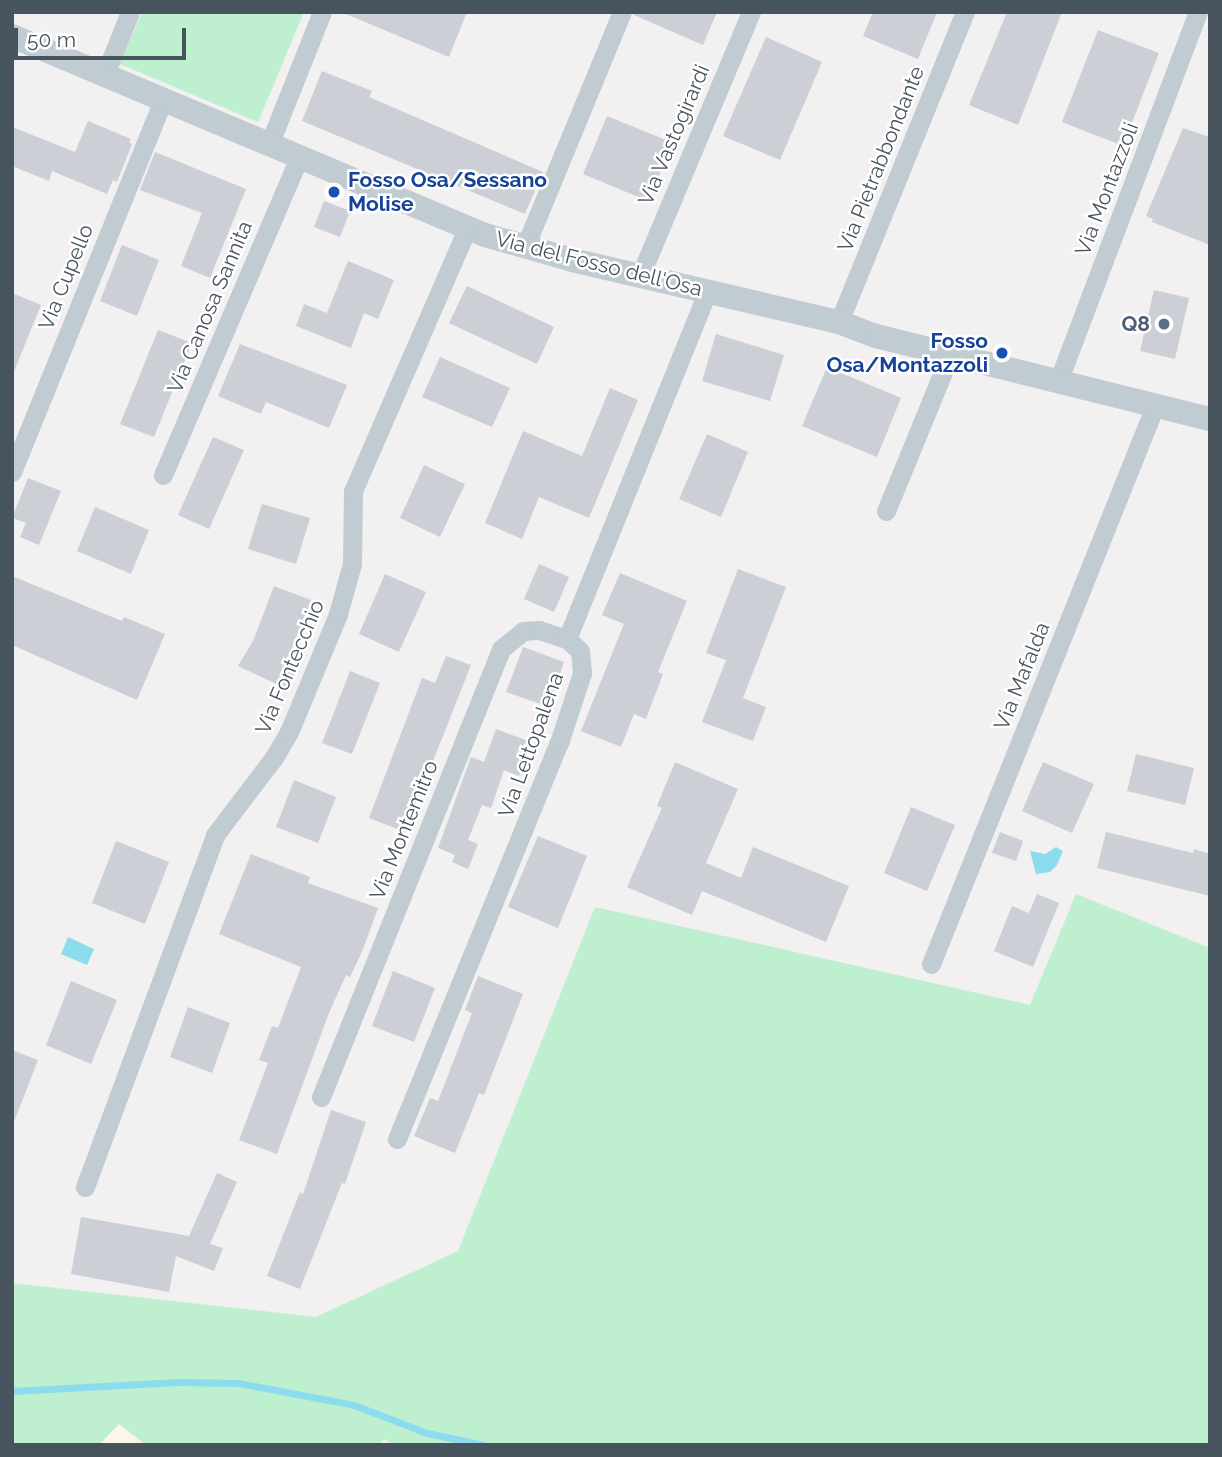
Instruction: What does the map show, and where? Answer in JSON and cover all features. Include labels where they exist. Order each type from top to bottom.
[{"type":"street","points":[[104,76],[130,12]]},
{"type":"street","points":[[269,145],[322,12]]},
{"type":"street","points":[[525,247],[621,12]]},
{"type":"street","name":"Via Vastogirardi","points":[[640,276],[751,12]]},
{"type":"street","name":"Via Pietrabbondante","points":[[839,322],[965,12]]},
{"type":"street","name":"Via Montazzoli","points":[[1058,382],[1198,12]]},
{"type":"street","name":"Via del Fosso dell'Osa","points":[[12,36],[467,229],[525,247],[839,322],[876,336],[1210,419]]},
{"type":"street","name":"Via Cupello","points":[[12,472],[163,100]]},
{"type":"street","name":"Via Canosa Sannita","points":[[163,475],[299,157]]},
{"type":"street","name":"Via Fontecchio","points":[[85,1187],[215,835],[275,756],[289,732],[338,614],[352,564],[353,491],[467,229]]},
{"type":"street","points":[[567,639],[706,292]]},
{"type":"street","points":[[886,511],[950,355]]},
{"type":"street","name":"Via Mafalda","points":[[931,964],[1155,406]]},
{"type":"street","name":"Via Montemitro","points":[[321,1097],[501,649],[523,631],[540,630],[567,639]]},
{"type":"street","name":"Via Lettopalena","points":[[397,1139],[568,718],[583,665],[577,646],[567,639]]},
{"type":"shaded area","points":[[119,1424],[146,1445],[99,1445]]},
{"type":"green space","points":[[142,12],[304,12],[258,122],[120,64]]},
{"type":"green space","points":[[1076,894],[1210,948],[1210,1445],[394,1445],[384,1439],[378,1445],[146,1445],[119,1424],[99,1445],[12,1445],[12,1283],[316,1317],[458,1251],[595,907],[1030,1005]]},
{"type":"water","points":[[1056,847],[1063,851],[1057,865],[1050,872],[1036,874],[1030,851],[1045,854]]},
{"type":"water","points":[[68,937],[94,949],[87,965],[61,954]]},
{"type":"building","points":[[341,12],[467,12],[449,57]]},
{"type":"building","points":[[634,12],[717,12],[703,45],[634,15]]},
{"type":"building","points":[[873,12],[937,12],[918,59],[863,36]]},
{"type":"building","points":[[1007,12],[1062,12],[1018,125],[969,105]]},
{"type":"building","points":[[1098,30],[1159,53],[1123,146],[1062,122]]},
{"type":"building","points":[[766,37],[822,62],[780,160],[723,136]]},
{"type":"building","points":[[322,71],[372,91],[369,97],[543,172],[525,214],[302,121]]},
{"type":"building","points":[[607,116],[673,143],[648,201],[583,174]]},
{"type":"building","points":[[88,121],[131,139],[129,142],[132,144],[117,182],[113,180],[107,194],[52,171],[49,181],[12,166],[12,127],[75,152]]},
{"type":"building","points":[[1183,128],[1210,137],[1210,245],[1152,222],[1153,219],[1146,216]]},
{"type":"building","points":[[155,152],[246,189],[210,278],[181,266],[202,213],[140,190]]},
{"type":"building","points":[[324,201],[350,211],[340,237],[314,227]]},
{"type":"building","points":[[122,245],[159,260],[137,316],[100,301]]},
{"type":"building","points":[[348,261],[394,280],[378,319],[364,313],[351,348],[296,326],[304,304],[327,313]]},
{"type":"building","points":[[467,286],[554,327],[537,364],[449,323]]},
{"type":"building","name":"Q8","points":[[1154,290],[1189,298],[1175,359],[1140,351]]},
{"type":"building","points":[[12,293],[41,305],[13,374],[12,374]]},
{"type":"building","points":[[158,330],[192,343],[154,437],[120,424]]},
{"type":"building","points":[[716,334],[784,355],[770,401],[702,381]]},
{"type":"building","points":[[240,344],[347,385],[329,428],[266,402],[261,414],[218,396]]},
{"type":"building","points":[[440,357],[510,388],[492,427],[422,397]]},
{"type":"building","points":[[827,367],[901,398],[877,457],[802,426]]},
{"type":"building","points":[[610,388],[638,400],[589,518],[539,497],[522,539],[485,523],[523,431],[582,456]]},
{"type":"building","points":[[707,434],[748,452],[721,517],[679,499]]},
{"type":"building","points":[[213,437],[244,450],[209,529],[178,515]]},
{"type":"building","points":[[424,465],[465,484],[440,537],[400,518]]},
{"type":"building","points":[[28,478],[61,491],[39,545],[20,537],[26,523],[12,518]]},
{"type":"building","points":[[262,504],[310,518],[296,564],[248,549]]},
{"type":"building","points":[[95,507],[149,530],[131,574],[77,551]]},
{"type":"building","points":[[539,564],[569,577],[554,612],[524,599]]},
{"type":"building","points":[[738,569],[786,587],[743,698],[766,707],[753,741],[702,722],[726,660],[706,653]]},
{"type":"building","points":[[620,573],[687,601],[658,672],[663,674],[646,719],[634,714],[621,747],[581,731],[624,624],[602,615]]},
{"type":"building","points":[[385,574],[426,592],[399,652],[359,634]]},
{"type":"building","points":[[12,576],[122,621],[124,617],[165,634],[137,700],[12,645]]},
{"type":"building","points":[[274,586],[311,600],[288,658],[300,663],[287,689],[238,666],[253,641]]},
{"type":"building","points":[[523,647],[564,662],[549,707],[506,692]]},
{"type":"building","points":[[446,656],[471,665],[405,832],[369,818],[422,678],[435,683]]},
{"type":"building","points":[[350,671],[380,683],[352,754],[322,743]]},
{"type":"building","points":[[496,729],[531,742],[519,776],[504,770],[491,808],[482,805],[468,840],[478,844],[468,869],[452,862],[455,855],[438,848],[471,757],[484,762]]},
{"type":"building","points":[[1136,754],[1194,768],[1185,805],[1127,791]]},
{"type":"building","points":[[675,762],[738,789],[706,863],[741,878],[753,847],[849,886],[826,942],[702,891],[692,915],[627,887],[662,808],[657,806]]},
{"type":"building","points":[[1043,762],[1094,784],[1072,833],[1022,811]]},
{"type":"building","points":[[294,780],[336,797],[318,843],[276,827]]},
{"type":"building","points":[[911,807],[955,825],[927,891],[884,873]]},
{"type":"building","points":[[1000,832],[1023,841],[1016,861],[992,853]]},
{"type":"building","points":[[1106,832],[1193,853],[1194,849],[1210,854],[1210,896],[1097,868]]},
{"type":"building","points":[[538,836],[587,856],[558,928],[508,907]]},
{"type":"building","points":[[116,841],[169,862],[145,924],[92,903]]},
{"type":"building","points":[[251,854],[310,877],[308,883],[378,908],[362,952],[350,977],[346,975],[329,1013],[277,1154],[239,1140],[268,1063],[259,1060],[272,1026],[278,1028],[301,967],[219,934]]},
{"type":"building","points":[[1037,894],[1059,903],[1033,967],[994,951],[1012,906],[1029,913]]},
{"type":"building","points":[[393,971],[435,988],[414,1042],[372,1026]]},
{"type":"building","points":[[478,976],[523,994],[484,1095],[479,1093],[455,1153],[414,1136],[430,1098],[438,1101],[472,1013],[465,1010]]},
{"type":"building","points":[[71,981],[117,1000],[91,1064],[46,1045]]},
{"type":"building","points":[[188,1007],[230,1023],[212,1073],[170,1057]]},
{"type":"building","points":[[12,1050],[38,1060],[14,1122],[12,1122]]},
{"type":"building","points":[[331,1110],[366,1122],[345,1184],[342,1183],[300,1289],[267,1276],[300,1192],[303,1194]]},
{"type":"building","points":[[217,1173],[237,1182],[210,1244],[223,1248],[214,1271],[176,1256],[169,1292],[71,1274],[81,1217],[189,1236]]},
{"type":"waterway","points":[[12,1391],[178,1382],[238,1383],[354,1405],[427,1433],[484,1445]]},
{"type":"place","name":"Fosso Osa/Sessano Molise","points":[[334,192]]},
{"type":"place","name":"Q8","points":[[1164,324]]},
{"type":"place","name":"Fosso Osa/Montazzoli","points":[[1002,353]]}]
